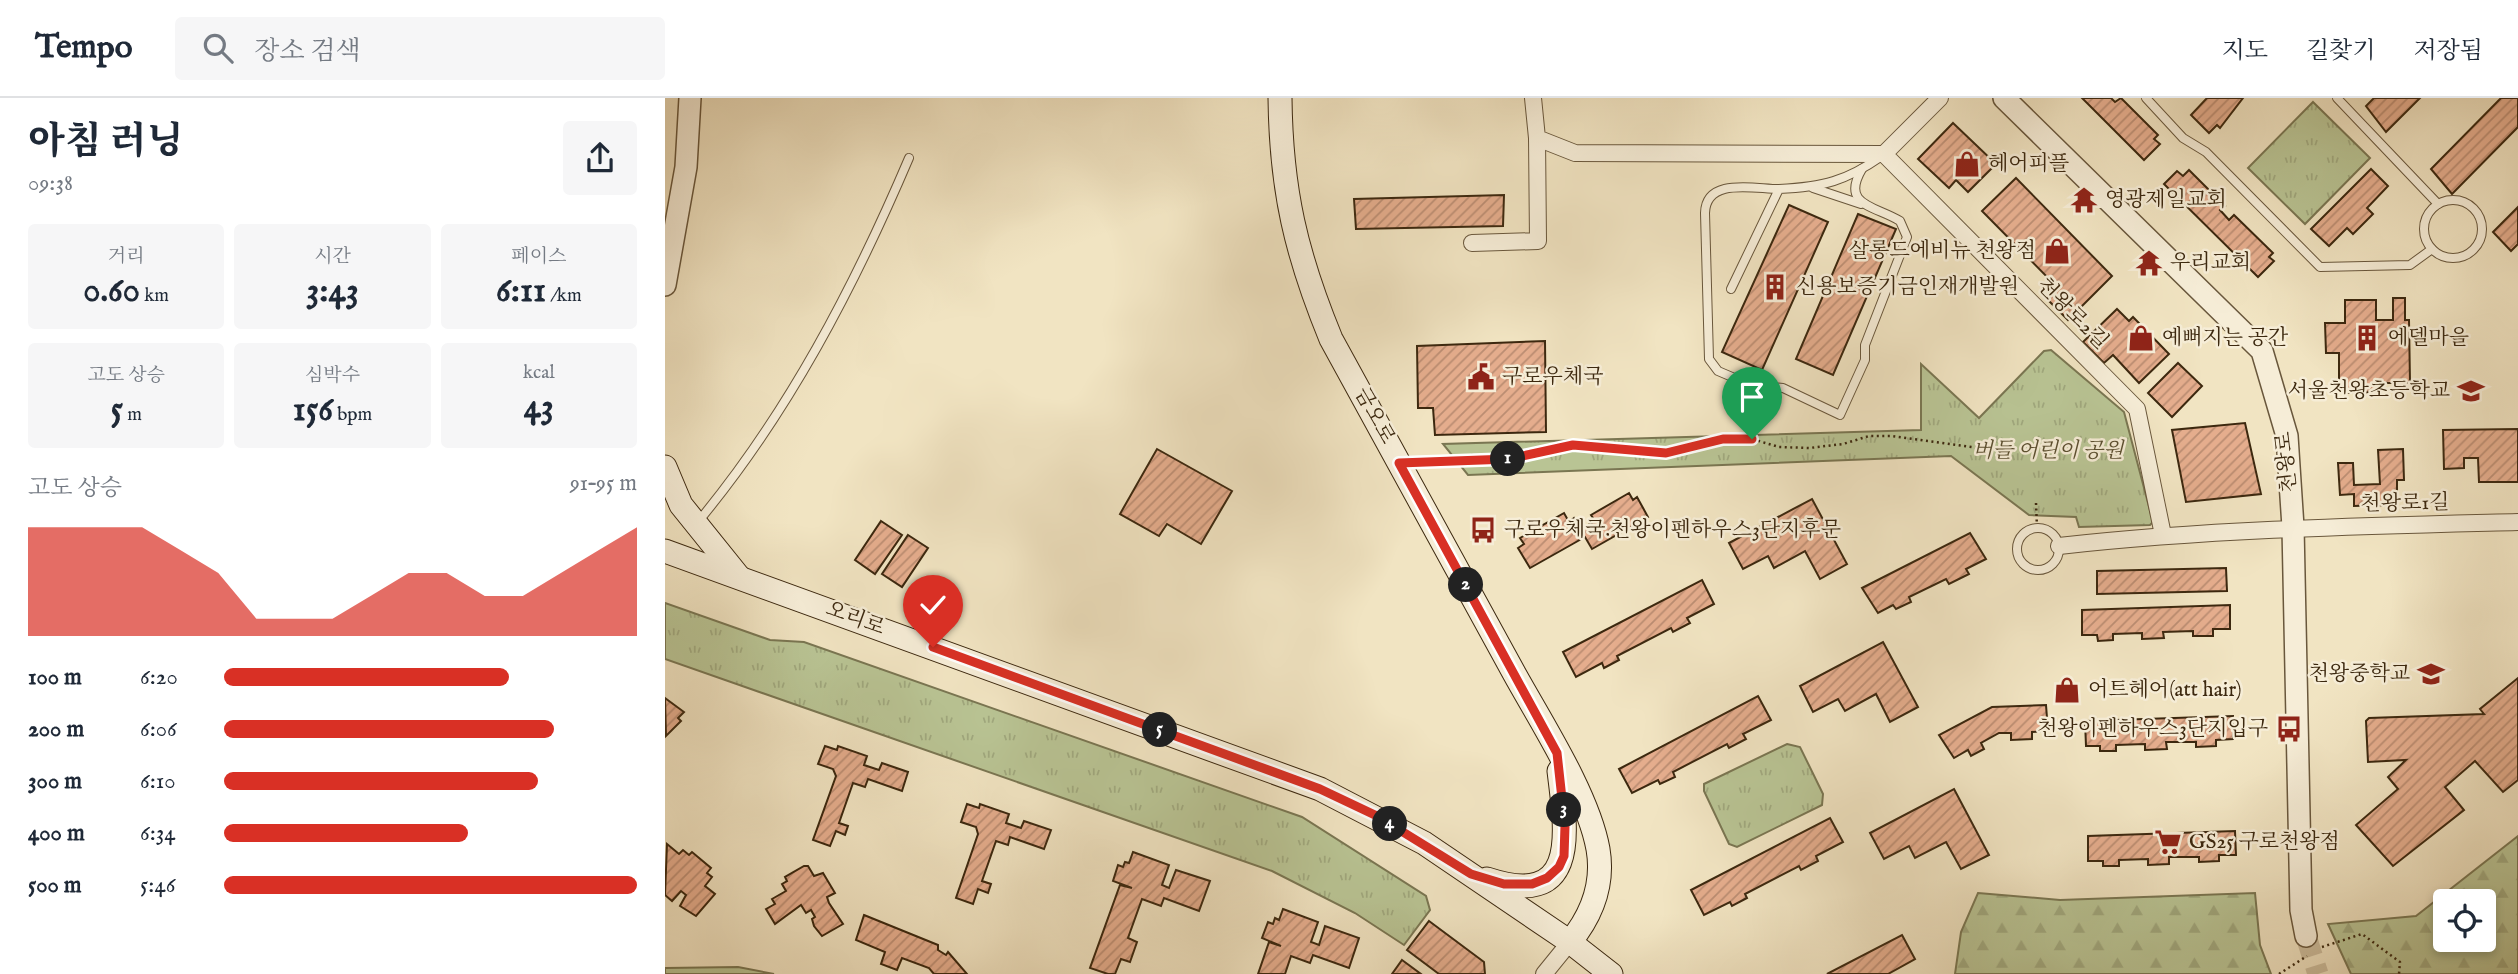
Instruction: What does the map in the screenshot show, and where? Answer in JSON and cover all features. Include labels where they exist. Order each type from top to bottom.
[{"type":"main road","name":"금오로","points":[[1280,98],[1285,195],[1302,264],[1331,339],[1557,753],[1585,811],[1599,859],[1598,889],[1592,909],[1570,942]]},
{"type":"main road","points":[[665,467],[681,505],[739,576]]},
{"type":"main road","name":"오리로","points":[[665,551],[1320,789],[1377,816],[1471,874],[1570,942],[1611,974]]},
{"type":"main road","points":[[1471,874],[1519,886],[1547,878],[1559,867],[1566,843],[1557,753]]},
{"type":"street","points":[[665,285],[686,167],[691,98]]},
{"type":"street","points":[[1472,243],[1538,241],[1537,138],[1532,98]]},
{"type":"street","points":[[1537,138],[1576,153],[1884,154],[1940,98]]},
{"type":"street","name":"천왕로","points":[[2004,98],[2262,351],[2287,436],[2293,527],[2301,910],[2311,946]]},
{"type":"street","name":"천왕로2길","points":[[1884,154],[2137,408],[2163,535]]},
{"type":"street","name":"천왕로1길","points":[[2293,527],[2518,522]]},
{"type":"street","points":[[2059,546],[2163,535],[2293,527]]},
{"type":"street","points":[[1544,974],[1570,942]]},
{"type":"lane","points":[[2146,98],[2183,138],[2206,152],[2320,267],[2410,265],[2432,249]]},
{"type":"lane","points":[[2337,98],[2438,204]]},
{"type":"lane","points":[[1811,187],[1900,220],[1907,237],[1865,345],[1865,360],[1840,415],[1783,388],[1751,386],[1718,371],[1709,359],[1705,213],[1707,198],[1710,193],[1725,189],[1811,187],[1848,178],[1884,154]]},
{"type":"lane","points":[[695,525],[727,487],[792,391],[873,242],[909,158]]},
{"type":"lane","points":[[1862,169],[1854,189],[1861,202],[1867,206]]},
{"type":"lane","points":[[1731,289],[1780,189]]},
{"type":"lane","points":[[2447,200],[2467,203],[2475,209],[2482,227],[2477,246],[2469,253],[2450,258],[2432,249],[2424,234],[2424,225],[2426,217],[2438,204],[2447,200]]},
{"type":"lane","points":[[2037,528],[2053,533],[2059,546],[2059,553],[2052,565],[2038,571],[2025,566],[2017,555],[2018,541],[2026,531],[2037,528]]},
{"type":"path","points":[[1399,463],[1509,459],[1573,445],[1666,453],[1723,439],[1752,439],[1779,447],[1809,448],[1843,444],[1870,436],[1892,436],[1994,450]]},
{"type":"path","points":[[2036,503],[2037,528]]},
{"type":"path","points":[[2279,974],[2311,946],[2362,934],[2400,962],[2399,974]]},
{"type":"green space","points":[[2313,102],[2370,158],[2305,224],[2248,168]]},
{"type":"green space","name":"버들 어린이 공원","points":[[2051,350],[2124,412],[2153,522],[2150,525],[2079,527],[2076,517],[2029,515],[1951,456],[1468,475],[1443,444],[1921,430],[1921,364],[1979,418],[2044,351]]},
{"type":"green space","points":[[665,603],[770,640],[804,642],[1302,817],[1426,896],[1430,910],[1404,945],[1355,913],[1272,871],[665,659]]},
{"type":"green space","points":[[1787,744],[1800,747],[1823,794],[1822,805],[1737,847],[1729,844],[1704,791],[1704,784]]},
{"type":"green space","points":[[2518,836],[2518,974],[2351,974],[2328,924],[2416,916],[2433,903],[2433,952],[2496,952],[2496,889],[2450,889]]},
{"type":"green space","points":[[1978,893],[2060,900],[2255,893],[2260,945],[2271,974],[1955,974],[1961,932]]},
{"type":"green space","points":[[738,967],[774,974],[665,974],[665,968]]},
{"type":"building","points":[[2082,98],[2111,98],[2115,102],[2121,98],[2158,135],[2154,139],[2160,144],[2144,160]]},
{"type":"building","points":[[2207,98],[2243,98],[2220,128],[2217,125],[2209,133],[2191,115]]},
{"type":"building","points":[[2374,98],[2420,98],[2386,132],[2366,106]]},
{"type":"building","points":[[2501,98],[2518,98],[2518,127],[2452,194],[2431,169]]},
{"type":"building","points":[[1953,123],[1996,164],[1968,192],[1956,180],[1949,188],[1918,159]]},
{"type":"building","points":[[2371,169],[2388,186],[2367,208],[2373,214],[2353,234],[2347,228],[2329,246],[2311,229]]},
{"type":"building","points":[[2189,170],[2225,206],[2220,210],[2229,220],[2234,215],[2273,253],[2269,257],[2274,261],[2258,277],[2164,184],[2177,171],[2183,176]]},
{"type":"building","points":[[2016,178],[2112,276],[2068,320],[2047,299],[2058,288],[1982,211]]},
{"type":"building","points":[[1504,195],[1503,226],[1356,229],[1354,199]]},
{"type":"building","name":"신용보증기금인재개발원","points":[[1789,205],[1828,222],[1762,370],[1722,352]]},
{"type":"building","points":[[2518,207],[2518,244],[2511,251],[2493,232]]},
{"type":"building","points":[[1858,214],[1896,229],[1833,375],[1796,359]]},
{"type":"building","name":"에델마을","points":[[2393,298],[2405,298],[2405,320],[2409,320],[2410,383],[2381,383],[2380,392],[2339,393],[2339,353],[2326,353],[2325,323],[2345,323],[2345,300],[2376,300],[2376,320],[2393,320]]},
{"type":"building","points":[[2117,309],[2129,321],[2133,317],[2169,354],[2139,383],[2113,355],[2104,363],[2083,342]]},
{"type":"building","name":"구로우체국","points":[[1545,341],[1546,432],[1435,435],[1433,408],[1418,408],[1417,346]]},
{"type":"building","points":[[2178,363],[2202,386],[2172,417],[2148,393]]},
{"type":"building","points":[[2245,423],[2261,494],[2186,502],[2172,430]]},
{"type":"building","points":[[2518,429],[2518,482],[2479,482],[2478,458],[2464,458],[2464,468],[2444,469],[2443,430]]},
{"type":"building","points":[[1157,449],[1232,491],[1201,544],[1167,524],[1159,536],[1120,514]]},
{"type":"building","points":[[2403,449],[2404,480],[2397,480],[2397,493],[2392,493],[2392,505],[2354,506],[2354,494],[2340,495],[2338,463],[2353,463],[2354,485],[2380,484],[2378,450]]},
{"type":"building","points":[[1629,493],[1633,500],[1637,497],[1648,517],[1592,549],[1585,537],[1530,568],[1518,548],[1524,544],[1520,538],[1564,513],[1569,522],[1574,518],[1581,529],[1595,521],[1591,515]]},
{"type":"building","points":[[1812,499],[1847,564],[1820,579],[1805,551],[1774,568],[1768,556],[1743,569],[1729,543]]},
{"type":"building","points":[[881,521],[902,535],[875,574],[855,560]]},
{"type":"building","points":[[1970,533],[1986,559],[1966,569],[1969,574],[1949,584],[1946,579],[1909,597],[1911,602],[1896,609],[1893,605],[1878,613],[1862,588]]},
{"type":"building","points":[[908,535],[928,548],[902,587],[882,574]]},
{"type":"building","points":[[2226,568],[2227,591],[2097,594],[2097,571]]},
{"type":"building","points":[[1702,580],[1714,604],[1687,618],[1690,623],[1673,632],[1671,628],[1617,656],[1619,660],[1604,668],[1602,663],[1576,677],[1563,652]]},
{"type":"building","points":[[2230,605],[2230,629],[2213,629],[2213,636],[2193,636],[2193,631],[2163,632],[2164,638],[2142,639],[2142,633],[2113,634],[2113,640],[2098,641],[2097,635],[2082,635],[2082,610]]},
{"type":"building","points":[[1883,642],[1918,707],[1890,722],[1876,694],[1845,711],[1838,699],[1813,712],[1800,686]]},
{"type":"building","points":[[2518,678],[2518,780],[2503,792],[2475,761],[2445,787],[2464,810],[2393,866],[2356,825],[2398,789],[2388,777],[2406,760],[2368,762],[2366,721],[2369,718],[2484,714],[2480,709]]},
{"type":"building","points":[[1758,696],[1771,720],[1743,734],[1746,739],[1729,748],[1727,744],[1673,772],[1675,777],[1660,784],[1658,780],[1632,793],[1619,769]]},
{"type":"building","points":[[665,698],[684,712],[678,718],[681,721],[666,736]]},
{"type":"building","points":[[2046,705],[2048,731],[2032,732],[2032,739],[2011,740],[2011,733],[1999,733],[1981,743],[1984,749],[1971,756],[1968,750],[1954,758],[1939,735],[1992,707]]},
{"type":"building","points":[[2233,716],[2233,739],[2216,740],[2216,746],[2196,747],[2196,742],[2166,742],[2167,749],[2145,750],[2145,744],[2116,745],[2116,751],[2100,751],[2100,746],[2086,746],[2085,721]]},
{"type":"building","points":[[825,746],[837,750],[838,746],[867,756],[864,765],[879,770],[882,763],[908,772],[902,791],[868,779],[865,787],[853,783],[839,823],[848,826],[845,835],[836,831],[830,846],[813,840],[836,776],[833,769],[818,764]]},
{"type":"building","points":[[1954,789],[1989,855],[1961,869],[1946,842],[1915,858],[1909,846],[1884,859],[1870,833]]},
{"type":"building","points":[[967,804],[979,808],[980,804],[1009,814],[1006,823],[1021,828],[1024,821],[1051,830],[1044,849],[1010,837],[1008,845],[996,841],[982,881],[991,884],[988,893],[978,889],[973,904],[956,898],[978,834],[976,827],[961,822]]},
{"type":"building","points":[[1830,818],[1843,842],[1816,856],[1818,861],[1801,870],[1799,866],[1745,894],[1747,898],[1732,906],[1730,902],[1704,915],[1691,890]]},
{"type":"building","points":[[2235,831],[2236,855],[2219,855],[2219,861],[2199,862],[2199,857],[2169,857],[2169,864],[2148,865],[2148,859],[2119,860],[2119,866],[2103,866],[2103,861],[2088,861],[2088,836]]},
{"type":"building","points":[[667,844],[679,854],[683,850],[689,855],[692,852],[711,868],[707,873],[712,877],[705,886],[715,894],[696,916],[680,906],[686,895],[681,891],[672,901],[665,895]]},
{"type":"building","points":[[1133,852],[1169,865],[1162,885],[1169,888],[1176,870],[1210,881],[1199,911],[1164,898],[1161,906],[1142,899],[1128,938],[1137,942],[1130,962],[1121,959],[1115,974],[1108,974],[1090,968],[1120,885],[1132,888],[1113,881],[1118,865],[1123,867],[1125,862],[1129,863]]},
{"type":"building","points":[[808,866],[814,876],[823,873],[835,893],[827,897],[829,903],[843,924],[822,936],[814,926],[812,919],[815,917],[811,910],[806,913],[801,905],[775,924],[766,909],[775,904],[772,899],[786,891],[782,884],[787,881],[785,877]]},
{"type":"building","points":[[1283,909],[1318,922],[1311,942],[1319,945],[1325,926],[1359,938],[1349,968],[1313,955],[1310,963],[1291,956],[1285,974],[1258,974],[1269,942],[1281,946],[1262,938],[1268,922],[1273,924],[1275,918],[1279,920]]},
{"type":"building","points":[[864,915],[938,945],[938,950],[946,955],[948,952],[967,974],[934,974],[929,968],[902,958],[897,970],[881,964],[885,952],[856,940]]},
{"type":"building","points":[[1429,921],[1484,962],[1485,974],[1439,974],[1407,950]]},
{"type":"building","points":[[1902,935],[1915,959],[1888,974],[1827,974]]},
{"type":"building","points":[[1402,960],[1421,974],[1392,974]]},
{"type":"tunnel","points":[[2306,936],[2318,974]]},
{"type":"place","name":"헤어피플","points":[[1967,164]]},
{"type":"place","name":"영광제일교회","points":[[2084,200]]},
{"type":"place","name":"살롱드에비뉴 천왕점","points":[[2057,251]]},
{"type":"place","name":"우리교회","points":[[2149,263]]},
{"type":"place","name":"신용보증기금인재개발원","points":[[1775,287]]},
{"type":"place","name":"예뻐지는 공간","points":[[2141,338]]},
{"type":"place","name":"에델마을","points":[[2367,338]]},
{"type":"place","name":"구로우체국","points":[[1481,377]]},
{"type":"place","name":"서울천왕초등학교","points":[[2471,391]]},
{"type":"place","name":"구로우체국.천왕이펜하우스3단지후문","points":[[1483,530]]},
{"type":"place","name":"천왕중학교","points":[[2431,674]]},
{"type":"place","name":"어트헤어(att hair)","points":[[2067,690]]},
{"type":"place","name":"천왕이펜하우스3단지입구","points":[[2289,729]]},
{"type":"place","name":"GS25 구로천왕점","points":[[2168,842]]},
{"type":"route","points":[[933,647],[1320,789],[1377,816],[1471,874],[1504,884],[1532,884],[1547,878],[1559,867],[1564,856],[1565,826],[1557,753],[1399,463],[1509,459],[1573,445],[1603,445],[1641,452],[1666,453],[1723,439],[1752,439]]}]
